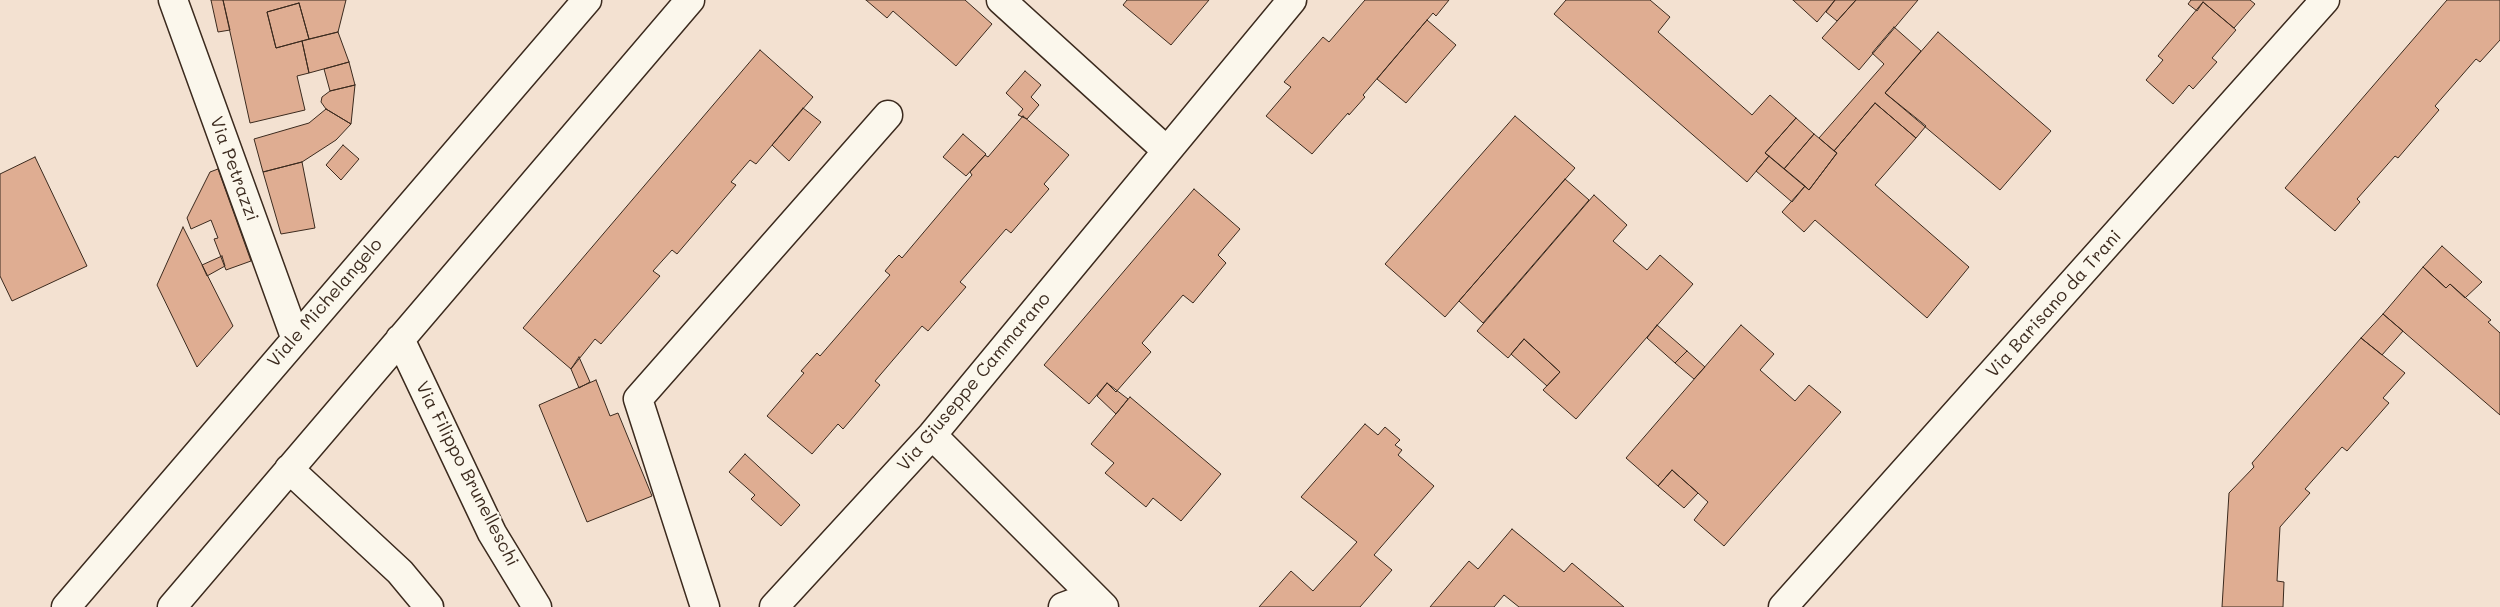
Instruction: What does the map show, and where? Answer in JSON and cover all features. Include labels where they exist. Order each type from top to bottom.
[{"type":"street","name":"Via Petrazzi","points":[[173,0],[295,337]]},
{"type":"street","name":"Viale Michelangelo","points":[[66,607],[295,337],[587,0]]},
{"type":"street","points":[[172,607],[690,0]]},
{"type":"street","points":[[1001,0],[1167,151]]},
{"type":"street","name":"Via Giuseppe Cammarano","points":[[774,607],[932,435],[1292,0]]},
{"type":"street","name":"Via Barisano da Trani","points":[[1783,607],[2326,0]]},
{"type":"street","points":[[705,607],[638,399],[888,114]]},
{"type":"street","name":"Via Filippo Brunelleschi","points":[[400,339],[492,533],[537,607]]},
{"type":"street","points":[[932,435],[1099,602]]},
{"type":"street","points":[[289,470],[400,572],[429,607]]},
{"type":"street","points":[[1062,607],[1099,602]]},
{"type":"building","points":[[211,0],[223,0],[230,30],[218,32]]},
{"type":"building","points":[[223,0],[346,0],[338,32],[309,39],[299,3],[267,12],[276,48],[302,41],[309,73],[297,76],[305,110],[250,123]]},
{"type":"building","points":[[866,0],[965,0],[992,24],[956,66],[893,11],[887,18]]},
{"type":"building","points":[[1127,0],[1209,0],[1171,45],[1123,5]]},
{"type":"building","points":[[1365,0],[1449,0],[1436,16],[1433,13],[1363,95],[1365,97],[1349,115],[1348,113],[1312,154],[1266,116],[1291,87],[1284,82],[1323,37],[1329,42]]},
{"type":"building","points":[[1566,0],[1650,0],[1670,17],[1658,32],[1752,115],[1770,95],[1796,118],[1765,153],[1769,156],[1747,182],[1554,14]]},
{"type":"building","points":[[1793,0],[1835,0],[1817,22]]},
{"type":"building","points":[[1835,0],[1856,0],[1837,21],[1826,12]]},
{"type":"building","points":[[1856,0],[1918,0],[1859,70],[1822,38]]},
{"type":"building","points":[[2191,0],[2250,0],[2255,4],[2234,28],[2203,2],[2197,11],[2188,4]]},
{"type":"building","points":[[2447,0],[2500,0],[2500,40],[2480,62],[2476,59],[2435,106],[2439,110],[2398,158],[2395,156],[2357,199],[2360,202],[2335,231],[2285,188]]},
{"type":"building","points":[[2203,2],[2236,30],[2212,58],[2217,62],[2193,89],[2189,85],[2173,104],[2146,80],[2163,60],[2158,56]]},
{"type":"building","points":[[299,3],[309,39],[276,48],[267,12]]},
{"type":"building","points":[[1427,20],[1456,45],[1406,103],[1377,79]]},
{"type":"building","points":[[1894,27],[1921,51],[1885,93],[1926,126],[1916,138],[1875,103],[1834,151],[1819,138],[1884,64],[1872,53]]},
{"type":"building","points":[[338,32],[349,62],[309,73],[302,41]]},
{"type":"building","points":[[1938,32],[2051,131],[2000,190],[1885,93]]},
{"type":"building","points":[[760,50],[813,97],[756,164],[750,160],[731,182],[736,185],[677,254],[672,250],[653,271],[660,276],[601,344],[595,339],[571,369],[523,328]]},
{"type":"building","points":[[349,62],[355,85],[330,91],[324,69]]},
{"type":"building","points":[[1025,71],[1041,85],[1031,97],[1039,105],[1027,119],[1018,115],[1023,109],[1006,93]]},
{"type":"building","points":[[355,85],[351,124],[326,109],[321,102],[322,97],[330,91]]},
{"type":"building","points":[[1875,103],[1916,138],[1875,185],[1969,267],[1927,318],[1815,220],[1804,232],[1782,212],[1805,186],[1809,190],[1837,153],[1834,151]]},
{"type":"building","points":[[803,108],[821,122],[789,161],[772,145]]},
{"type":"building","points":[[326,109],[351,124],[336,140],[302,162],[263,172],[254,139],[309,123]]},
{"type":"building","points":[[1023,116],[1069,155],[1044,184],[1049,189],[1011,233],[1006,229],[960,282],[966,287],[928,331],[922,326],[875,381],[880,385],[843,429],[838,424],[812,454],[767,416],[804,373],[801,371],[817,353],[820,356],[890,275],[885,271],[895,259],[899,255],[902,258],[972,175],[970,172],[985,155],[988,157]]},
{"type":"building","points":[[1515,116],[1575,168],[1445,317],[1385,264]]},
{"type":"building","points":[[1796,118],[1814,134],[1784,169],[1765,153]]},
{"type":"building","points":[[963,134],[986,154],[966,176],[943,157]]},
{"type":"building","points":[[1814,134],[1837,153],[1809,190],[1784,169]]},
{"type":"building","points":[[343,145],[359,159],[341,180],[326,165]]},
{"type":"building","points":[[1769,156],[1805,186],[1792,202],[1756,171]]},
{"type":"building","points":[[35,157],[87,266],[12,301],[0,276],[0,174]]},
{"type":"building","points":[[302,162],[315,228],[281,234],[263,172]]},
{"type":"building","points":[[218,169],[251,261],[226,270],[214,239],[218,238],[211,220],[191,229],[187,218],[210,172]]},
{"type":"building","points":[[1565,179],[1589,200],[1483,323],[1459,301]]},
{"type":"building","points":[[1194,189],[1240,229],[1218,255],[1226,263],[1193,303],[1183,295],[1142,343],[1151,352],[1116,392],[1107,383],[1089,404],[1044,365]]},
{"type":"building","points":[[1594,195],[1627,225],[1613,241],[1647,270],[1660,255],[1693,284],[1576,419],[1543,390],[1560,372],[1524,339],[1508,358],[1477,331]]},
{"type":"building","points":[[183,227],[233,326],[197,367],[157,285]]},
{"type":"building","points":[[2442,246],[2482,282],[2465,298],[2450,284],[2446,288],[2423,267]]},
{"type":"building","points":[[222,256],[225,266],[207,276],[202,265]]},
{"type":"building","points":[[2423,267],[2446,288],[2450,284],[2491,320],[2488,322],[2500,333],[2500,415],[2383,314]]},
{"type":"building","points":[[2383,314],[2403,331],[2382,355],[2361,338]]},
{"type":"building","points":[[1657,325],[1687,351],[1675,363],[1647,338]]},
{"type":"building","points":[[1741,325],[1774,354],[1760,370],[1795,401],[1809,385],[1841,412],[1724,546],[1694,520],[1708,502],[1698,493],[1672,470],[1658,486],[1626,458]]},
{"type":"building","points":[[2361,338],[2405,373],[2383,398],[2389,403],[2347,451],[2342,447],[2305,489],[2310,493],[2280,527],[2277,581],[2284,582],[2283,607],[2222,607],[2229,493],[2254,467],[2252,463]]},
{"type":"building","points":[[1524,339],[1560,372],[1547,386],[1511,354]]},
{"type":"building","points":[[1687,351],[1705,367],[1694,379],[1675,363]]},
{"type":"building","points":[[579,357],[590,382],[579,388],[571,369]]},
{"type":"building","points":[[596,380],[610,416],[618,413],[652,496],[587,522],[539,405]]},
{"type":"building","points":[[1107,383],[1128,399],[1116,414],[1097,396]]},
{"type":"building","points":[[1130,397],[1221,474],[1181,521],[1153,498],[1146,507],[1105,473],[1114,463],[1091,444]]},
{"type":"building","points":[[1365,424],[1378,435],[1385,427],[1400,440],[1395,445],[1402,450],[1398,455],[1434,486],[1374,555],[1392,570],[1360,607],[1259,607],[1291,571],[1313,591],[1357,542],[1301,497]]},
{"type":"building","points":[[745,454],[800,505],[781,526],[751,499],[755,495],[729,472]]},
{"type":"building","points":[[1672,470],[1698,493],[1684,508],[1658,486]]},
{"type":"building","points":[[1512,529],[1564,572],[1572,563],[1624,607],[1519,607],[1504,595],[1494,607],[1430,607],[1469,561],[1478,569]]}]
